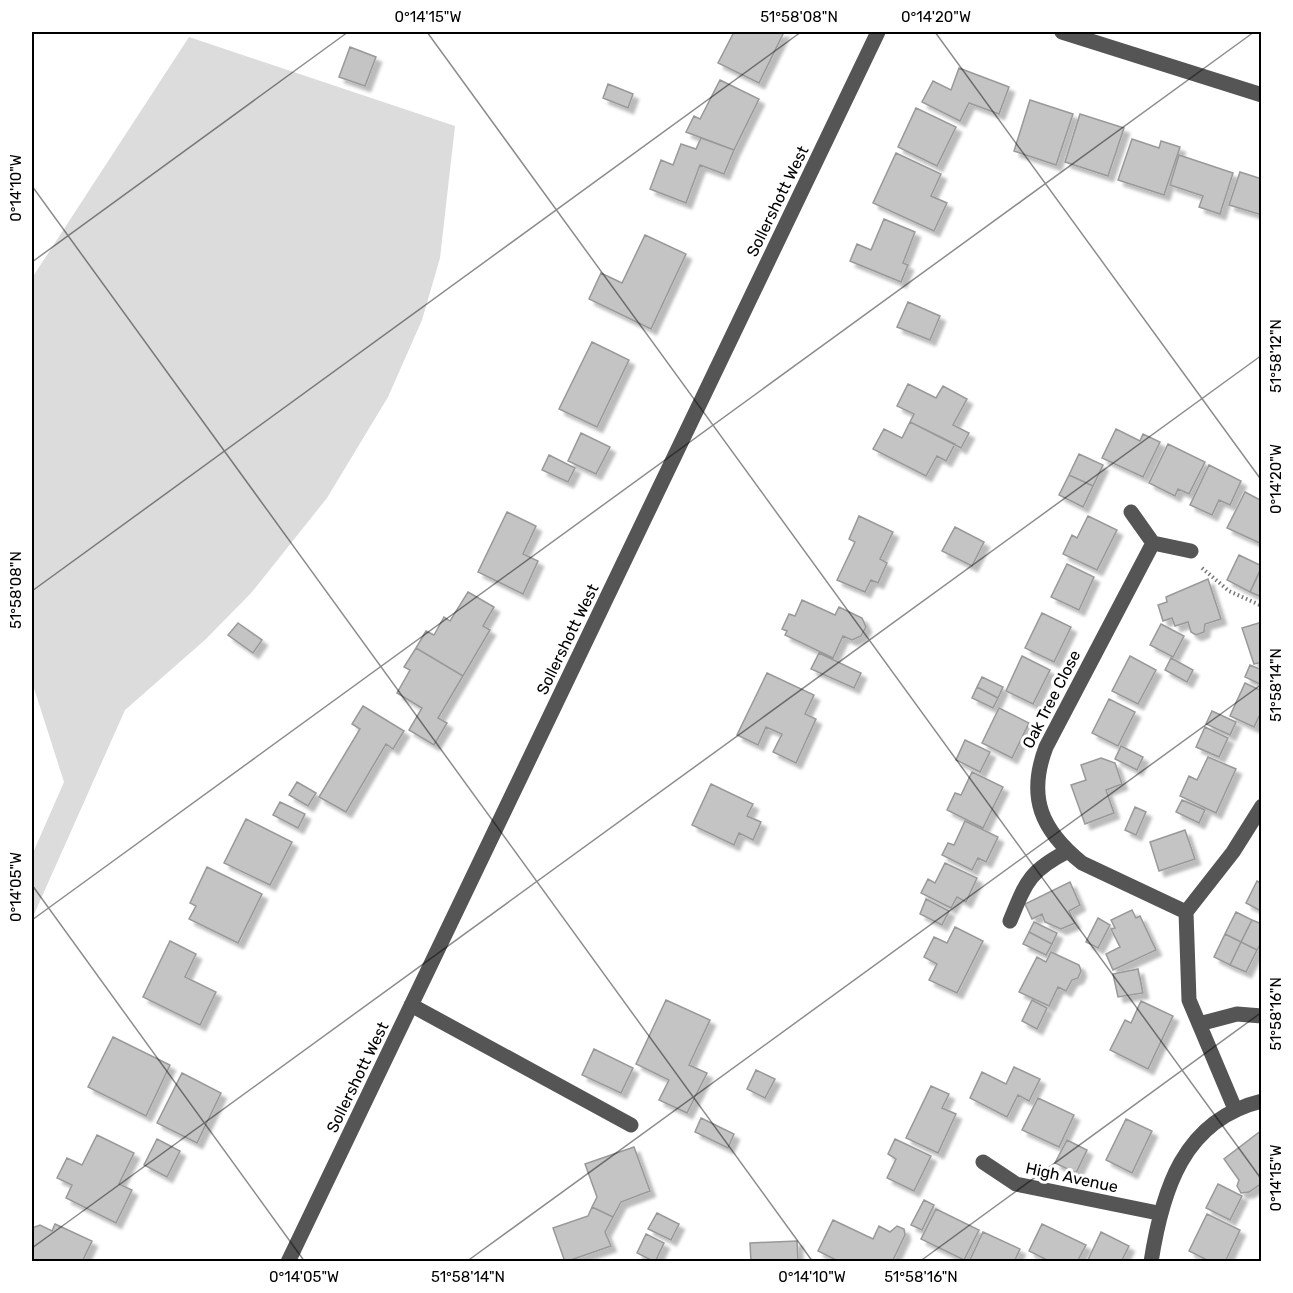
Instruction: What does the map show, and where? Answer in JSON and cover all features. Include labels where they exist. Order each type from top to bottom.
[{"type":"street","name":"Sollershott West","points":[[288,1262],[878,32]]},
{"type":"street","points":[[1062,32],[1262,95]]},
{"type":"street","points":[[1131,512],[1153,543],[1191,551]]},
{"type":"street","name":"Oak Tree Close","points":[[1153,543],[1046,747],[1039,766],[1036,786],[1039,805],[1046,822],[1068,851],[1092,868],[1186,912]]},
{"type":"street","points":[[1235,1109],[1189,1000],[1186,912],[1233,852],[1262,806]]},
{"type":"street","points":[[1010,921],[1028,879],[1046,862],[1068,851]]},
{"type":"street","points":[[411,1005],[631,1125]]},
{"type":"street","points":[[1199,1024],[1237,1014],[1262,1016]]},
{"type":"street","points":[[1150,1262],[1158,1214],[1178,1166],[1194,1143],[1212,1125],[1235,1109],[1262,1101]]},
{"type":"street","name":"High Avenue","points":[[983,1162],[1016,1184],[1158,1214]]},
{"type":"path","points":[[1191,551],[1210,576],[1229,591],[1262,606]]},
{"type":"shaded area","points":[[189,37],[455,126],[440,258],[422,320],[388,397],[327,498],[252,592],[206,639],[125,710],[32,919],[32,855],[64,782],[32,682],[32,278]]},
{"type":"building","points":[[734,32],[784,32],[759,83],[718,63]]},
{"type":"building","points":[[350,47],[376,57],[365,86],[339,77]]},
{"type":"building","points":[[959,68],[1009,87],[999,114],[969,103],[960,121],[922,102],[933,81],[951,90]]},
{"type":"building","points":[[720,80],[759,99],[734,150],[686,132],[694,116],[700,119]]},
{"type":"building","points":[[608,84],[633,94],[628,108],[603,98]]},
{"type":"building","points":[[1030,100],[1073,114],[1056,165],[1014,151]]},
{"type":"building","points":[[916,108],[956,127],[937,166],[898,147]]},
{"type":"building","points":[[1080,114],[1124,128],[1108,176],[1065,162]]},
{"type":"building","points":[[701,138],[734,150],[724,174],[700,165],[686,203],[650,189],[661,160],[673,165],[681,144],[696,149]]},
{"type":"building","points":[[1132,139],[1159,148],[1161,141],[1180,147],[1164,195],[1118,180]]},
{"type":"building","points":[[896,153],[941,174],[931,196],[947,203],[934,231],[873,203]]},
{"type":"building","points":[[1179,155],[1233,173],[1220,214],[1199,207],[1203,196],[1170,185]]},
{"type":"building","points":[[1240,172],[1262,179],[1262,215],[1229,205]]},
{"type":"building","points":[[884,219],[915,232],[903,263],[908,265],[901,282],[850,261],[857,244],[871,250]]},
{"type":"building","points":[[645,235],[686,254],[651,329],[589,299],[601,273],[622,283]]},
{"type":"building","points":[[908,302],[940,316],[930,340],[897,327]]},
{"type":"building","points":[[592,342],[629,360],[597,427],[559,409]]},
{"type":"building","points":[[908,384],[936,398],[943,386],[967,399],[953,425],[969,433],[961,448],[910,422],[914,414],[897,406]]},
{"type":"building","points":[[910,422],[955,444],[946,461],[937,456],[926,476],[873,449],[884,429],[902,438]]},
{"type":"building","points":[[1116,429],[1140,441],[1143,434],[1160,442],[1143,477],[1102,458]]},
{"type":"building","points":[[581,433],[610,447],[596,474],[568,461]]},
{"type":"building","points":[[1168,444],[1205,462],[1189,494],[1178,489],[1175,496],[1149,483]]},
{"type":"building","points":[[1079,454],[1103,465],[1093,486],[1069,475]]},
{"type":"building","points":[[549,455],[575,468],[568,482],[542,470]]},
{"type":"building","points":[[1209,465],[1241,481],[1230,505],[1219,500],[1212,515],[1190,505]]},
{"type":"building","points":[[1069,475],[1093,486],[1083,507],[1059,495]]},
{"type":"building","points":[[1245,492],[1260,500],[1262,497],[1262,544],[1227,528]]},
{"type":"building","points":[[507,512],[536,526],[523,554],[538,561],[523,594],[478,572]]},
{"type":"building","points":[[859,516],[893,532],[880,559],[887,563],[878,583],[871,580],[865,592],[837,580],[855,542],[849,539]]},
{"type":"building","points":[[1088,516],[1117,530],[1097,570],[1063,554],[1072,535],[1077,538]]},
{"type":"building","points":[[955,527],[984,542],[972,566],[942,551]]},
{"type":"building","points":[[1239,555],[1262,566],[1250,592],[1227,580]]},
{"type":"building","points":[[1067,564],[1094,577],[1079,610],[1051,597]]},
{"type":"building","points":[[1262,567],[1262,597],[1250,592]]},
{"type":"building","points":[[1208,579],[1221,619],[1205,624],[1204,632],[1196,635],[1191,632],[1188,622],[1175,626],[1172,618],[1163,621],[1158,605],[1167,602],[1166,597]]},
{"type":"building","points":[[468,592],[494,607],[483,626],[490,630],[463,676],[416,648],[426,631],[434,635],[444,617],[450,621]]},
{"type":"building","points":[[802,600],[835,615],[839,607],[862,618],[866,627],[861,636],[852,640],[843,636],[833,658],[785,635],[787,631],[782,629],[789,614],[795,616]]},
{"type":"building","points":[[1042,613],[1071,627],[1054,662],[1025,648]]},
{"type":"building","points":[[1262,622],[1262,662],[1254,664],[1242,628]]},
{"type":"building","points":[[238,623],[262,640],[253,653],[228,635]]},
{"type":"building","points":[[1161,624],[1184,636],[1173,657],[1150,645]]},
{"type":"building","points":[[416,648],[463,676],[438,718],[447,723],[434,745],[409,730],[422,708],[397,693],[410,670],[404,667]]},
{"type":"building","points":[[819,653],[861,673],[854,688],[811,669]]},
{"type":"building","points":[[1022,656],[1050,670],[1033,704],[1006,691]]},
{"type":"building","points":[[1130,656],[1156,670],[1138,704],[1112,691]]},
{"type":"building","points":[[1171,658],[1193,670],[1187,682],[1165,670]]},
{"type":"building","points":[[1250,665],[1262,670],[1262,685],[1245,677]]},
{"type":"building","points":[[767,673],[814,695],[805,714],[816,719],[796,763],[773,752],[782,734],[766,727],[758,745],[737,735]]},
{"type":"building","points":[[982,677],[1003,687],[998,698],[977,687]]},
{"type":"building","points":[[1245,683],[1262,691],[1262,710],[1254,727],[1230,716]]},
{"type":"building","points":[[977,687],[998,698],[993,708],[972,698]]},
{"type":"building","points":[[1109,699],[1135,712],[1118,746],[1092,733]]},
{"type":"building","points":[[363,706],[404,731],[393,749],[386,744],[346,812],[319,797],[360,729],[352,724]]},
{"type":"building","points":[[999,708],[1029,723],[1012,758],[982,743]]},
{"type":"building","points":[[1212,711],[1236,722],[1230,735],[1206,724]]},
{"type":"building","points":[[1205,727],[1228,738],[1219,757],[1196,747]]},
{"type":"building","points":[[965,740],[990,752],[980,772],[956,760]]},
{"type":"building","points":[[1121,746],[1143,757],[1137,770],[1115,759]]},
{"type":"building","points":[[1208,757],[1236,769],[1216,813],[1180,796],[1189,776],[1197,780]]},
{"type":"building","points":[[1101,758],[1115,763],[1122,784],[1106,790],[1114,813],[1085,824],[1071,785],[1086,780],[1081,765]]},
{"type":"building","points":[[972,772],[1003,787],[983,828],[947,810],[955,793],[961,795]]},
{"type":"building","points":[[297,782],[316,793],[308,806],[289,795]]},
{"type":"building","points":[[711,784],[753,804],[747,816],[761,822],[753,840],[739,833],[734,845],[692,825]]},
{"type":"building","points":[[1182,800],[1205,810],[1199,823],[1176,812]]},
{"type":"building","points":[[280,802],[305,814],[298,828],[273,815]]},
{"type":"building","points":[[1135,807],[1146,812],[1136,835],[1125,830]]},
{"type":"building","points":[[246,819],[292,842],[270,885],[224,863]]},
{"type":"building","points":[[965,821],[998,837],[986,862],[978,858],[972,870],[942,855],[948,843],[954,845]]},
{"type":"building","points":[[1185,830],[1195,859],[1159,871],[1150,842]]},
{"type":"building","points":[[945,863],[977,878],[966,902],[957,897],[951,908],[921,893],[928,879],[935,883]]},
{"type":"building","points":[[207,867],[262,894],[238,943],[189,919],[196,906],[190,903]]},
{"type":"building","points":[[1257,881],[1262,884],[1261,911],[1246,903]]},
{"type":"building","points":[[1070,882],[1080,905],[1069,911],[1075,923],[1061,929],[1045,922],[1042,914],[1032,919],[1025,904]]},
{"type":"building","points":[[926,899],[949,911],[942,925],[920,914]]},
{"type":"building","points":[[1132,910],[1136,918],[1140,916],[1156,950],[1113,970],[1106,954],[1120,947],[1111,929],[1115,928],[1111,920]]},
{"type":"building","points":[[1236,912],[1252,920],[1241,942],[1225,934]]},
{"type":"building","points":[[1098,918],[1110,925],[1098,948],[1086,942]]},
{"type":"building","points":[[1252,920],[1262,924],[1262,941],[1257,950],[1241,942]]},
{"type":"building","points":[[1034,922],[1057,933],[1052,944],[1029,932]]},
{"type":"building","points":[[955,927],[983,941],[957,993],[929,980],[937,964],[924,957],[934,937],[947,943]]},
{"type":"building","points":[[1029,932],[1052,944],[1046,955],[1023,944]]},
{"type":"building","points":[[1225,934],[1241,942],[1230,965],[1214,957]]},
{"type":"building","points":[[170,941],[196,954],[185,977],[216,992],[200,1025],[143,997]]},
{"type":"building","points":[[1241,942],[1257,950],[1246,972],[1230,965]]},
{"type":"building","points":[[1051,952],[1079,965],[1081,971],[1066,991],[1058,987],[1049,1006],[1019,992],[1037,957],[1046,962]]},
{"type":"building","points":[[1138,969],[1143,993],[1118,997],[1113,974]]},
{"type":"building","points":[[666,1000],[710,1020],[689,1065],[707,1073],[687,1113],[659,1100],[669,1080],[636,1064]]},
{"type":"building","points":[[1032,1000],[1047,1008],[1037,1029],[1022,1021]]},
{"type":"building","points":[[1141,1001],[1173,1016],[1148,1069],[1110,1050],[1125,1020],[1131,1023]]},
{"type":"building","points":[[113,1037],[170,1065],[146,1116],[88,1087]]},
{"type":"building","points":[[594,1049],[633,1068],[621,1093],[582,1075]]},
{"type":"building","points":[[1014,1067],[1040,1079],[1029,1101],[1018,1095],[1007,1117],[970,1098],[982,1072],[1006,1084]]},
{"type":"building","points":[[756,1070],[775,1079],[765,1098],[747,1089]]},
{"type":"building","points":[[182,1073],[221,1093],[197,1143],[157,1123]]},
{"type":"building","points":[[931,1086],[949,1094],[942,1108],[956,1114],[938,1153],[906,1138]]},
{"type":"building","points":[[1038,1098],[1074,1115],[1059,1147],[1022,1130]]},
{"type":"building","points":[[701,1118],[734,1134],[728,1148],[695,1132]]},
{"type":"building","points":[[1126,1119],[1152,1131],[1132,1173],[1106,1160]]},
{"type":"building","points":[[1262,1130],[1262,1183],[1249,1192],[1241,1193],[1237,1186],[1239,1180],[1224,1159]]},
{"type":"building","points":[[97,1135],[134,1153],[119,1184],[132,1190],[116,1223],[66,1198],[72,1185],[57,1178],[67,1158],[82,1165]]},
{"type":"building","points":[[157,1139],[180,1151],[167,1177],[144,1165]]},
{"type":"building","points":[[895,1139],[931,1156],[914,1191],[887,1178],[896,1159],[888,1154]]},
{"type":"building","points":[[1067,1140],[1087,1150],[1076,1173],[1055,1163]]},
{"type":"building","points":[[634,1147],[650,1191],[621,1202],[613,1217],[592,1207],[597,1197],[585,1164]]},
{"type":"building","points":[[1218,1184],[1242,1196],[1230,1220],[1206,1208]]},
{"type":"building","points":[[924,1200],[934,1205],[922,1230],[911,1225]]},
{"type":"building","points":[[592,1207],[613,1217],[605,1232],[611,1246],[565,1262],[553,1228],[588,1216]]},
{"type":"building","points":[[936,1209],[979,1230],[964,1260],[921,1239]]},
{"type":"building","points":[[657,1213],[679,1224],[671,1240],[648,1229]]},
{"type":"building","points":[[1207,1214],[1240,1230],[1225,1262],[1211,1262],[1189,1251]]},
{"type":"building","points":[[833,1220],[873,1239],[879,1226],[890,1232],[897,1226],[904,1229],[905,1235],[892,1262],[840,1262],[818,1251]]},
{"type":"building","points":[[55,1224],[92,1241],[82,1262],[32,1262],[32,1228],[40,1225],[52,1231]]},
{"type":"building","points":[[1042,1224],[1086,1245],[1077,1262],[1051,1262],[1029,1251]]},
{"type":"building","points":[[983,1232],[1020,1249],[1014,1262],[969,1262]]},
{"type":"building","points":[[1101,1232],[1129,1246],[1121,1262],[1087,1262]]},
{"type":"building","points":[[646,1234],[664,1243],[655,1262],[637,1253]]},
{"type":"building","points":[[797,1241],[798,1262],[751,1262],[750,1243]]}]
